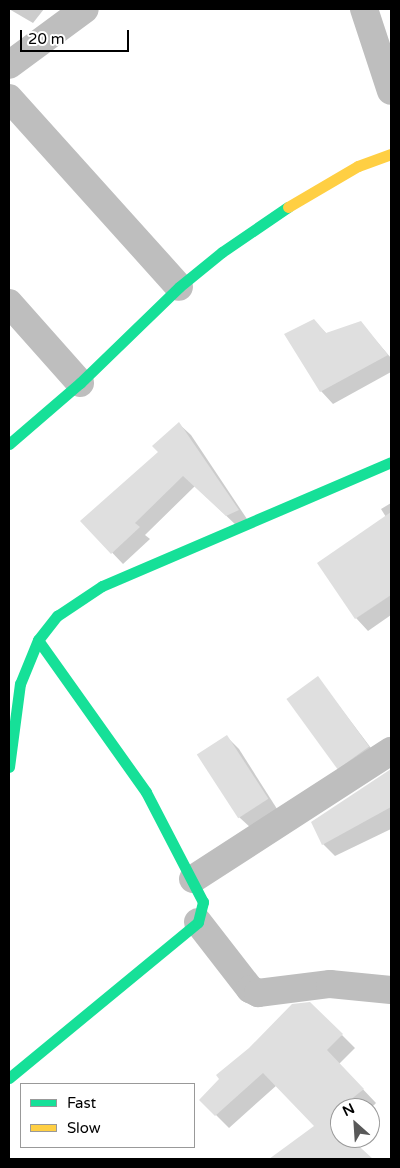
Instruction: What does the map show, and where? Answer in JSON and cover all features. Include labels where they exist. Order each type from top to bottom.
[{"type":"street","points":[[9,66],[85,9]]},
{"type":"street","points":[[364,9],[385,50],[391,91]]},
{"type":"street","points":[[9,98],[179,287]]},
{"type":"street","points":[[9,444],[80,383],[179,287],[222,252],[311,191],[358,166],[391,154]]},
{"type":"street","points":[[9,303],[80,383]]},
{"type":"street","points":[[9,767],[20,684],[38,640],[57,616],[102,586],[391,462]]},
{"type":"street","points":[[9,1078],[198,922],[203,902],[193,879],[146,792],[38,640]]},
{"type":"street","points":[[193,879],[391,751]]},
{"type":"street","points":[[198,922],[250,989],[258,993],[330,984],[391,990]]},
{"type":"building","points":[[314,319],[326,333],[361,321],[388,355],[320,392],[284,334]]},
{"type":"building","points":[[179,422],[239,510],[226,516],[183,476],[135,523],[140,527],[111,554],[80,521],[158,452],[152,446]]},
{"type":"building","points":[[391,512],[391,595],[355,619],[317,563]]},
{"type":"building","points":[[318,676],[369,746],[338,769],[286,699]]},
{"type":"building","points":[[227,735],[268,799],[238,818],[197,755]]},
{"type":"building","points":[[391,769],[391,807],[322,845],[311,822]]},
{"type":"building","points":[[310,1002],[343,1034],[327,1050],[364,1089],[353,1098],[330,1098],[330,1148],[361,1148],[373,1159],[269,1159],[314,1126],[263,1073],[215,1116],[199,1100],[219,1079],[216,1075],[249,1048],[292,1004]]},
{"type":"traffic: fast","points":[[9,444],[80,383],[179,287],[222,252],[288,207]]},
{"type":"traffic: fast","points":[[9,767],[20,684],[38,640],[57,616],[102,586],[391,462]]},
{"type":"traffic: fast","points":[[9,1078],[198,922],[203,902],[146,792],[38,640]]},
{"type":"traffic: slow","points":[[288,207],[358,166],[391,154]]}]
